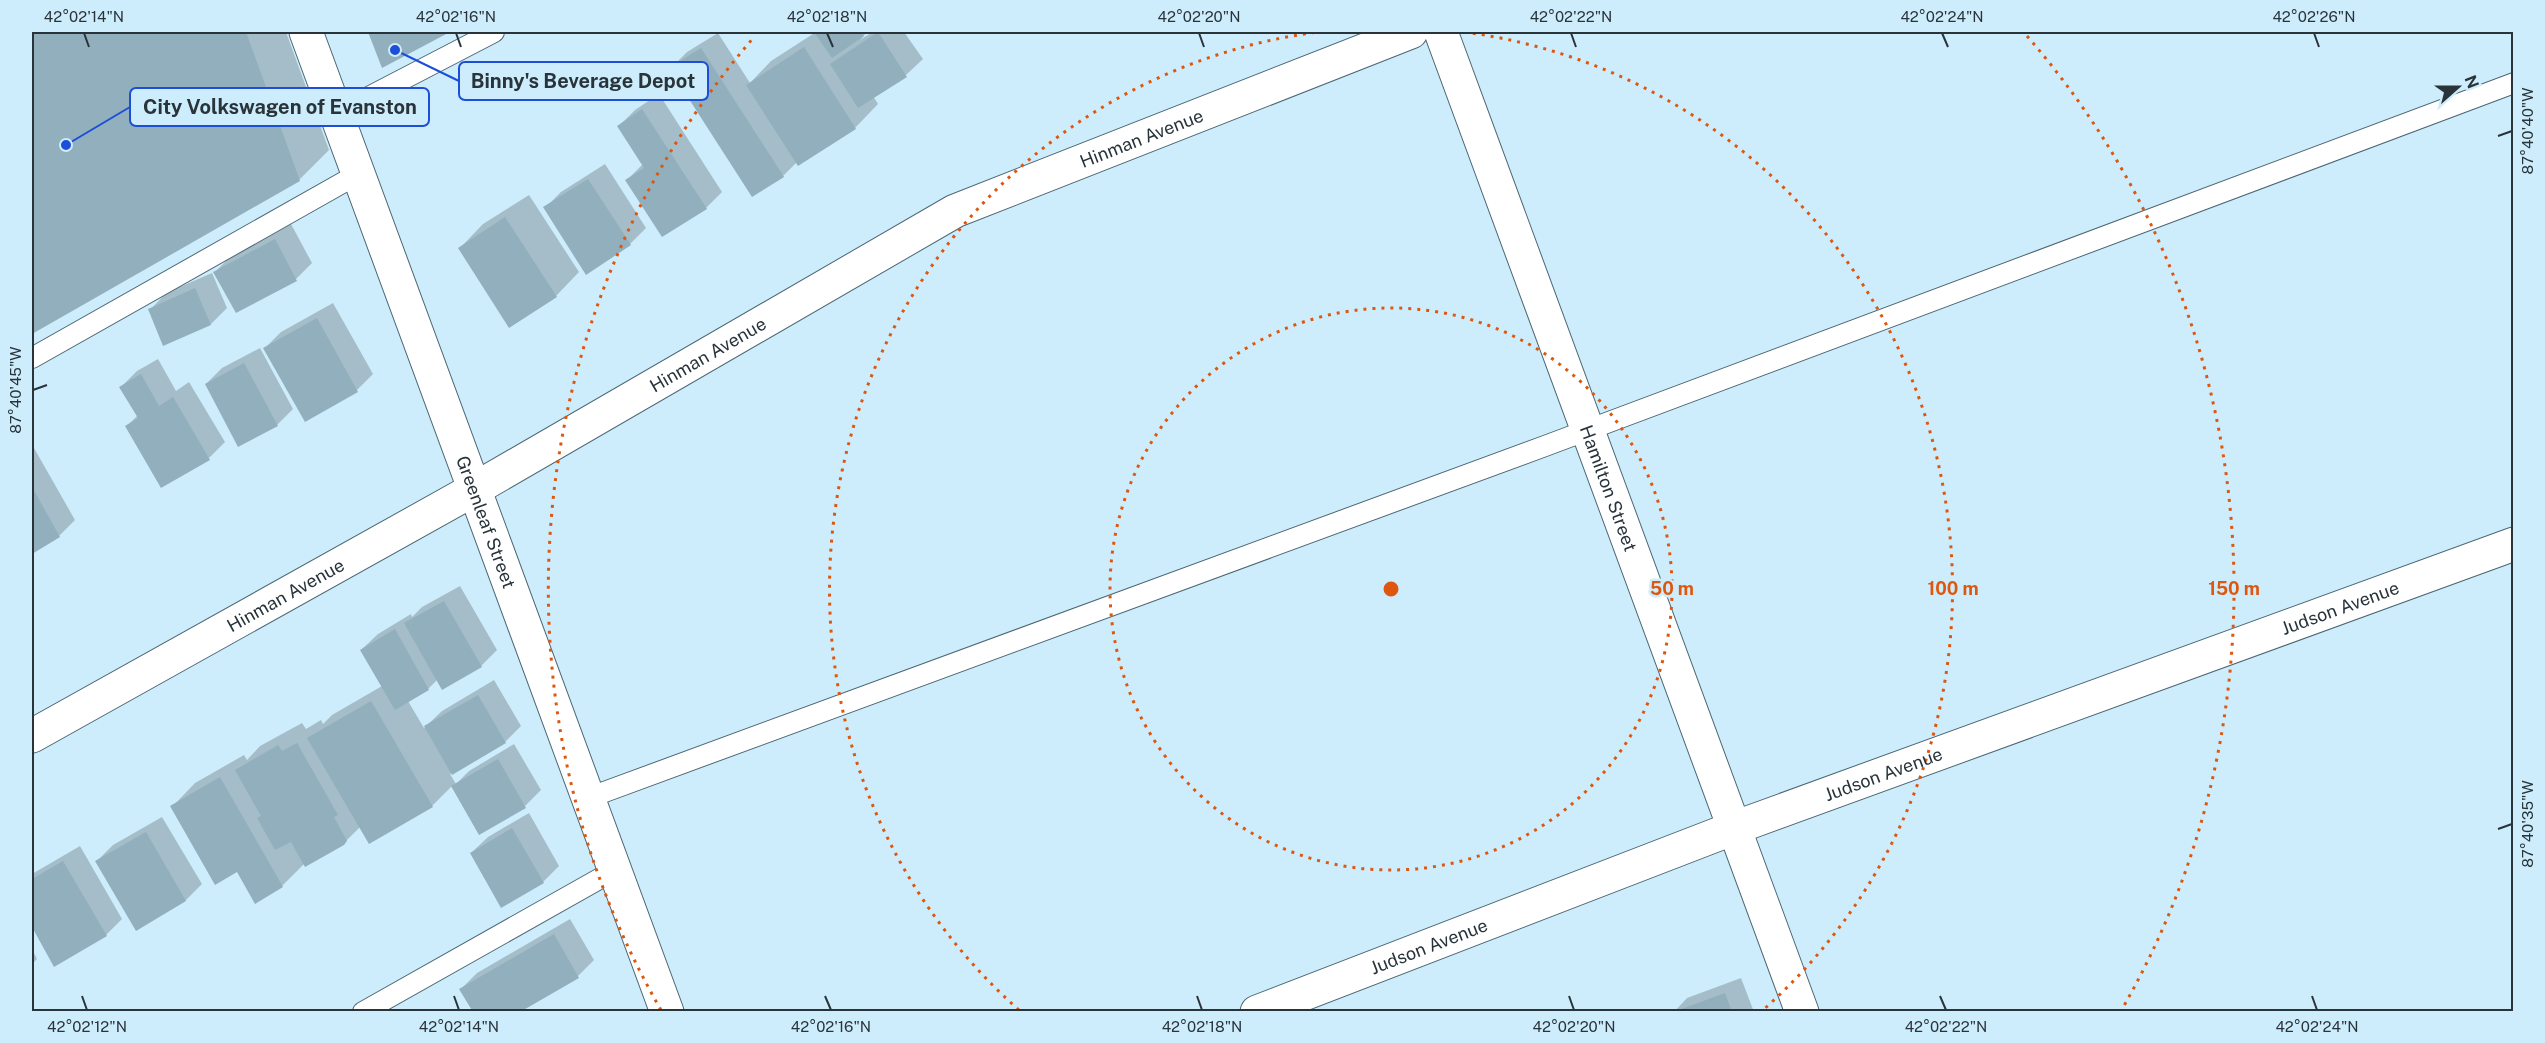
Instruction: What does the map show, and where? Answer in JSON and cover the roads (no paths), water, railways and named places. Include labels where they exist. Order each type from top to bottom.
[{"type":"street","name":"Greenleaf Street","points":[[306,32],[667,1011]]},
{"type":"street","name":"Hinman Avenue","points":[[32,736],[473,490],[955,211],[1411,32]]},
{"type":"street","name":"Hamilton Street","points":[[1441,32],[1802,1011]]},
{"type":"street","name":"Judson Avenue","points":[[1257,1011],[1734,828],[2514,544]]},
{"type":"lane","points":[[336,114],[494,32]]},
{"type":"lane","points":[[588,798],[1588,430],[2514,84]]},
{"type":"lane","points":[[32,358],[358,174]]},
{"type":"lane","points":[[363,1011],[615,870]]},
{"type":"place","name":"Binny's Beverage Depot","points":[[395,50]]},
{"type":"place","name":"City Volkswagen of Evanston","points":[[66,145]]}]
